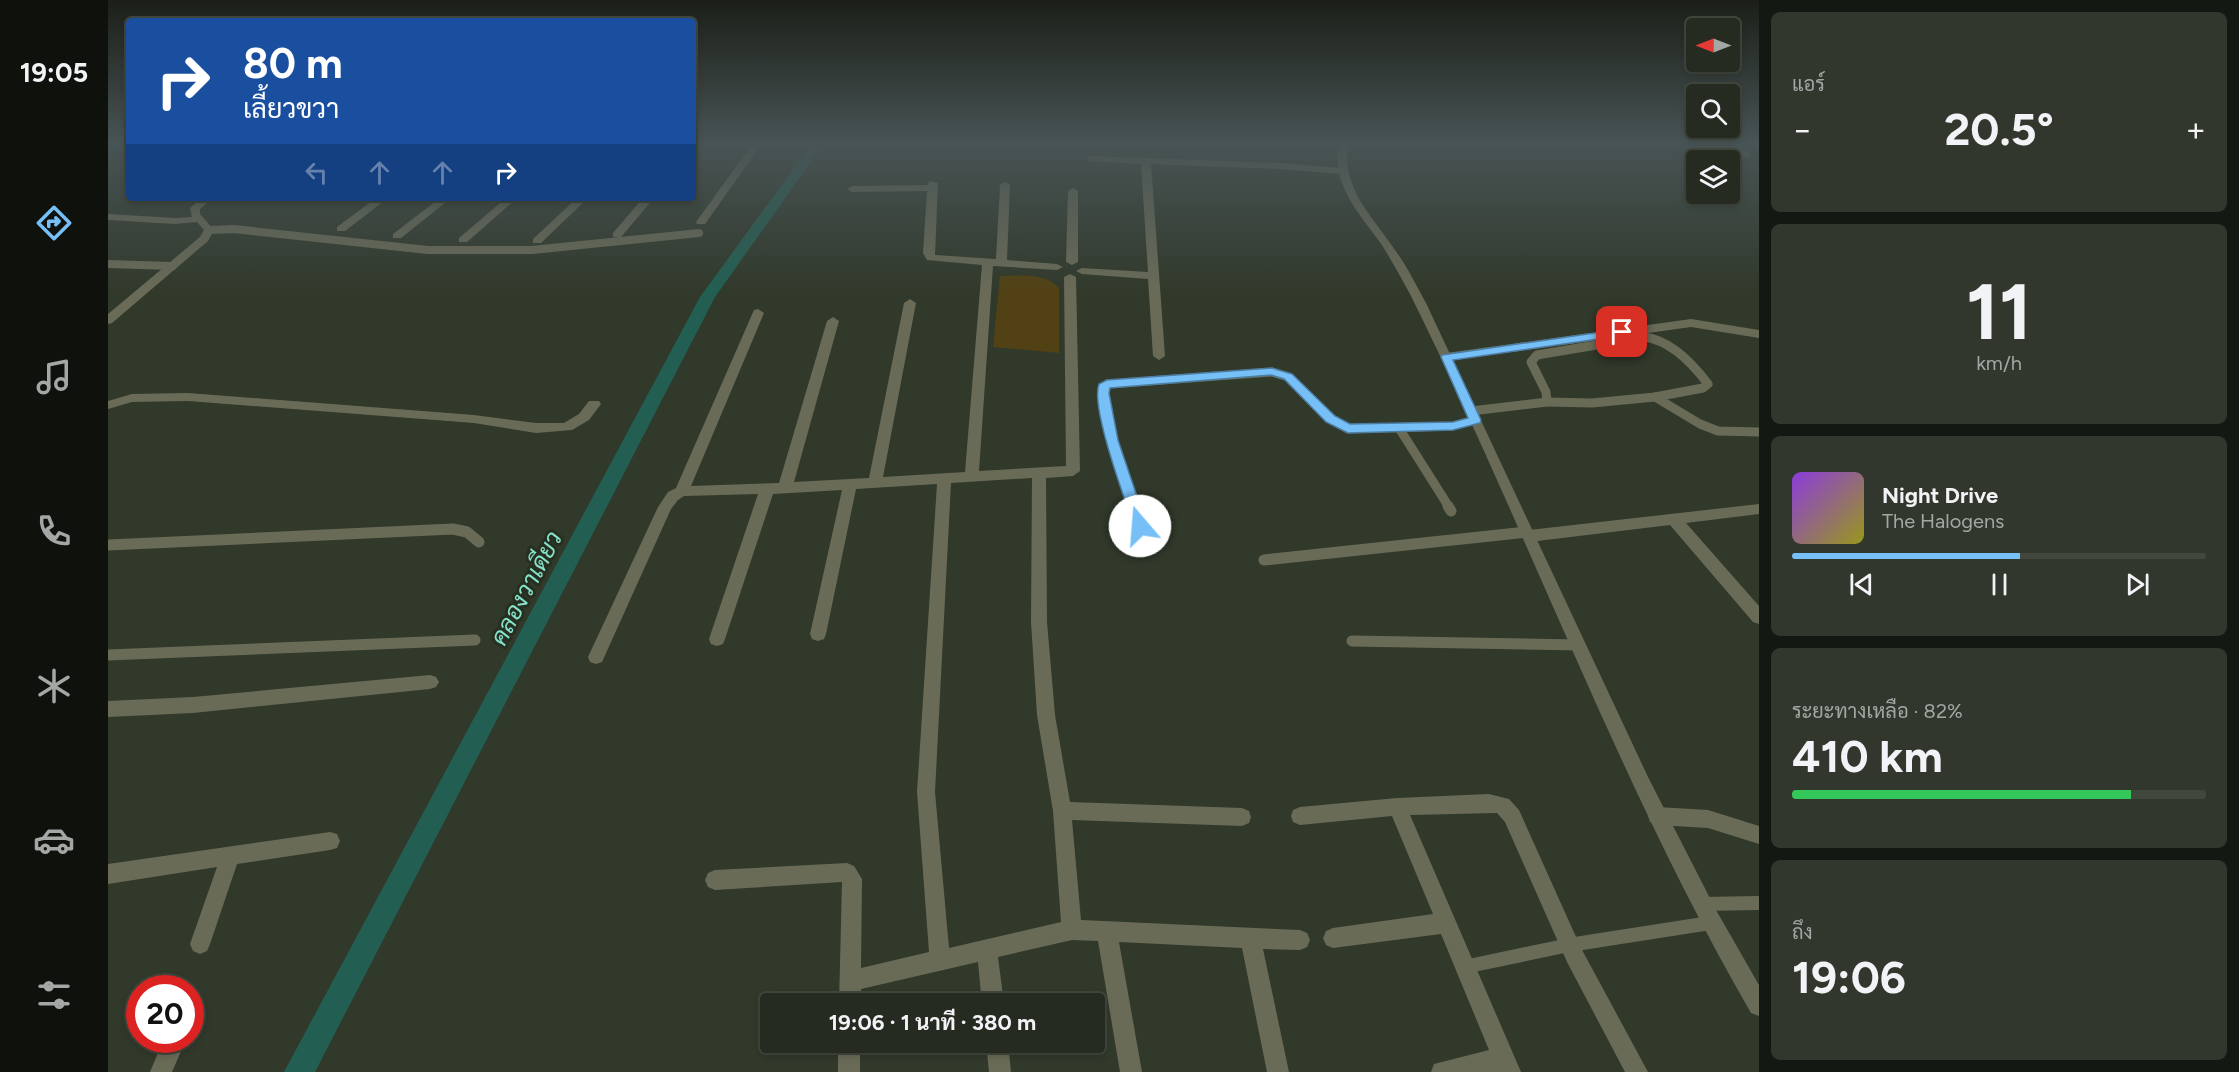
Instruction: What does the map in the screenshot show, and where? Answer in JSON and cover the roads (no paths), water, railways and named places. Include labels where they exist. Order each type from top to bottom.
[{"type":"street","points":[[700,227],[724,192]]},
{"type":"street","points":[[596,657],[665,507],[673,496],[682,491],[767,489],[1073,471],[1076,274],[1081,266],[1072,262],[1064,262],[1057,267],[931,258],[929,252],[933,192]]},
{"type":"street","points":[[972,477],[994,263],[1004,192]]},
{"type":"street","points":[[1072,262],[1073,192]]},
{"type":"street","points":[[1148,192],[1159,356]]},
{"type":"street","points":[[1349,192],[1387,245],[1418,299],[1657,816],[1710,923],[1759,1005]]},
{"type":"street","points":[[108,320],[204,239],[209,230],[195,214],[195,208],[204,201]]},
{"type":"street","points":[[341,229],[379,201]]},
{"type":"street","points":[[397,236],[442,201]]},
{"type":"street","points":[[463,240],[508,201]]},
{"type":"street","points":[[537,241],[580,201]]},
{"type":"street","points":[[617,235],[646,201]]},
{"type":"street","points":[[108,217],[175,221],[201,219]]},
{"type":"street","points":[[1057,267],[1060,273],[1152,276]]},
{"type":"street","points":[[875,483],[910,303]]},
{"type":"street","points":[[682,491],[758,313]]},
{"type":"street","points":[[785,488],[833,321]]},
{"type":"street","points":[[1446,357],[1691,323],[1759,334]]},
{"type":"street","points":[[108,405],[132,398],[188,397],[474,419],[536,428],[567,427],[584,417],[594,404]]},
{"type":"street","points":[[1039,473],[1039,622],[1046,714],[1062,811],[1071,930]]},
{"type":"street","points":[[940,960],[926,792],[944,479]]},
{"type":"street","points":[[818,634],[850,484]]},
{"type":"street","points":[[717,639],[767,489]]},
{"type":"street","points":[[1528,534],[1759,509]]},
{"type":"street","points":[[1674,519],[1759,617]]},
{"type":"street","points":[[108,709],[193,705],[430,682]]},
{"type":"street","points":[[1300,816],[1397,807],[1489,803],[1502,806],[1512,816],[1569,945],[1637,1072]]},
{"type":"street","points":[[1397,807],[1507,1065],[1442,1072]]},
{"type":"street","points":[[1062,811],[1242,817]]},
{"type":"street","points":[[1657,816],[1708,819],[1759,835]]},
{"type":"street","points":[[108,874],[330,841]]},
{"type":"street","points":[[200,944],[230,857]]},
{"type":"street","points":[[715,880],[847,873],[852,879],[850,993]]},
{"type":"street","points":[[1333,938],[1445,923]]},
{"type":"street","points":[[850,981],[1071,930],[1251,940],[1300,940]]},
{"type":"street","points":[[1107,933],[1131,1072]]},
{"type":"street","points":[[1251,940],[1278,1072]]},
{"type":"street","points":[[987,950],[992,993]]},
{"type":"street","points":[[161,1072],[169,1053]]},
{"type":"street","points":[[849,1053],[849,1072]]},
{"type":"street","points":[[998,1053],[1000,1072]]},
{"type":"lane","points":[[209,230],[234,229],[428,250],[532,250],[700,227]]},
{"type":"lane","points":[[108,264],[173,266]]},
{"type":"lane","points":[[1140,526],[1112,440],[1103,393],[1103,387],[1107,384],[1272,372],[1288,377],[1330,419],[1348,429],[1453,426],[1473,416],[1547,402],[1584,404],[1655,397],[1703,388],[1708,384],[1663,341],[1653,336],[1644,337],[1537,355],[1531,362],[1546,392],[1547,402]]},
{"type":"lane","points":[[1655,397],[1700,424],[1718,431],[1759,432]]},
{"type":"lane","points":[[1399,428],[1451,511]]},
{"type":"lane","points":[[108,545],[453,529],[467,532],[479,542]]},
{"type":"lane","points":[[1264,560],[1528,534]]},
{"type":"lane","points":[[108,655],[475,640]]},
{"type":"lane","points":[[1352,641],[1578,645]]},
{"type":"lane","points":[[1701,904],[1759,903]]},
{"type":"lane","points":[[1464,967],[1569,945],[1710,923]]},
{"type":"waterway","name":"คลองวาเดียว","points":[[299,1072],[708,297],[783,192]]}]
